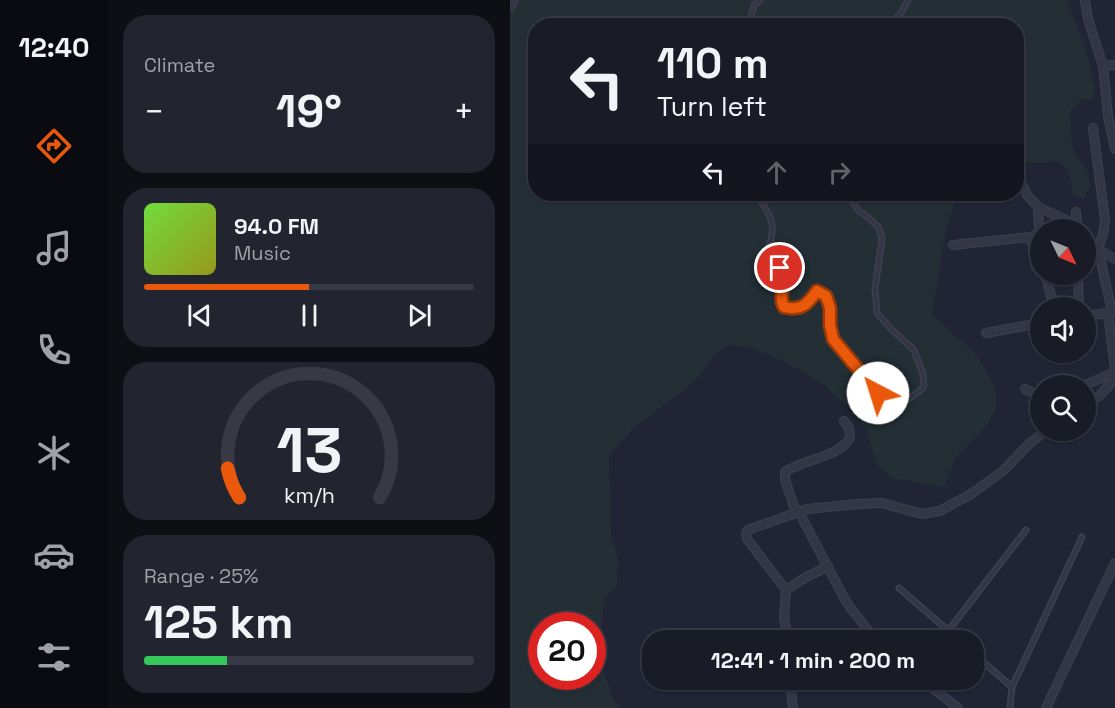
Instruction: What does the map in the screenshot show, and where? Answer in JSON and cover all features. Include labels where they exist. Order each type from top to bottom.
[{"type":"street","points":[[510,8],[514,0]]},
{"type":"street","points":[[1085,0],[1088,19],[1103,66],[1108,116],[1115,149]]},
{"type":"street","points":[[1103,66],[1115,65]]},
{"type":"street","points":[[1093,128],[1105,220],[1098,248],[1112,312],[1115,371],[1096,380]]},
{"type":"street","points":[[1024,189],[1038,211],[1038,219]]},
{"type":"street","points":[[1038,211],[1058,219]]},
{"type":"street","points":[[1076,212],[1076,219]]},
{"type":"street","points":[[953,245],[1030,237]]},
{"type":"street","points":[[1098,248],[1115,259]]},
{"type":"street","points":[[1096,314],[1112,312]]},
{"type":"street","points":[[986,333],[1030,325]]},
{"type":"street","points":[[1096,398],[1115,379]]},
{"type":"street","points":[[1025,390],[1030,392]]},
{"type":"street","points":[[844,421],[849,428],[850,438],[842,447],[785,472],[785,480],[797,512],[849,606],[868,630]]},
{"type":"street","points":[[786,630],[784,618],[786,590],[747,539],[748,530],[807,509],[882,503],[922,514],[940,511],[971,495],[1003,471],[1033,441]]},
{"type":"street","points":[[1046,708],[1115,563]]},
{"type":"street","points":[[786,590],[828,566]]},
{"type":"street","points":[[791,690],[793,708]]},
{"type":"street","points":[[935,690],[958,708]]},
{"type":"lane","points":[[751,18],[754,5],[760,0]]},
{"type":"lane","points":[[896,18],[908,0]]},
{"type":"lane","points":[[760,201],[769,215],[772,228],[768,257],[780,268],[784,279],[781,303],[784,307],[796,309],[801,308],[812,299],[817,291],[826,296],[830,308],[833,339],[878,393],[888,401],[901,402],[922,389],[923,374],[914,350],[877,313],[875,289],[882,239],[879,228],[859,211],[852,201]]},
{"type":"lane","points":[[949,630],[1026,530]]},
{"type":"lane","points":[[1010,708],[1012,687],[1082,537]]},
{"type":"lane","points":[[899,588],[947,630]]},
{"type":"lane","points":[[984,663],[1012,687]]},
{"type":"shaded area","points":[[510,0],[1067,0],[1086,50],[1095,88],[1094,99],[1081,100],[1070,112],[1072,146],[1087,169],[1090,186],[1084,199],[1073,196],[1067,168],[1056,161],[1024,162],[1024,18],[528,18],[528,201],[956,201],[946,229],[932,315],[974,352],[996,392],[996,409],[987,425],[956,458],[944,487],[891,478],[877,465],[866,429],[848,407],[823,384],[781,360],[749,347],[728,345],[713,357],[693,383],[634,428],[609,455],[611,533],[618,559],[617,586],[605,598],[603,612],[528,612],[528,690],[606,690],[606,678],[613,698],[620,708],[510,708]]},
{"type":"route","points":[[780,268],[784,279],[781,303],[784,307],[801,308],[812,299],[817,291],[826,296],[830,308],[833,339],[878,393]]}]
